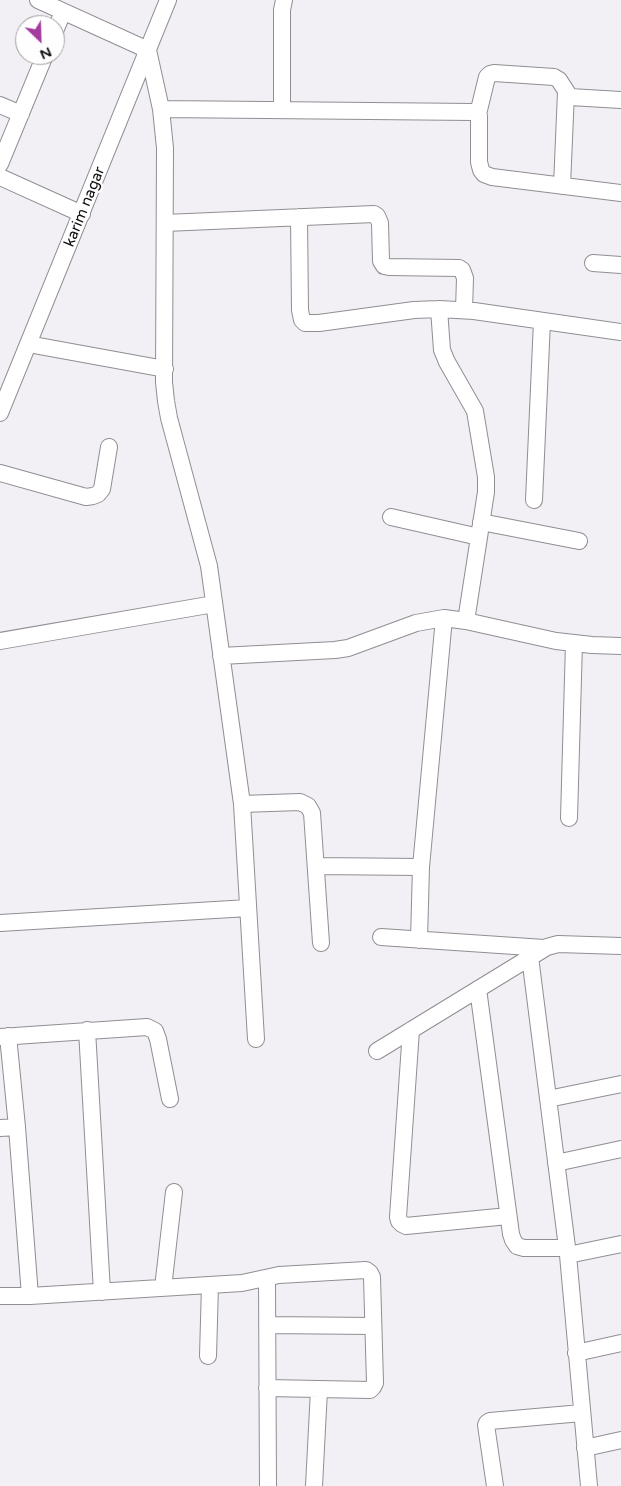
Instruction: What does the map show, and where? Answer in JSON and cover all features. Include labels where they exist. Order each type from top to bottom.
[{"type":"street","points":[[38,0],[148,50],[161,109],[165,148],[166,401],[209,566],[242,804],[256,1040]]},
{"type":"street","name":"karim nagar","points":[[0,413],[168,0]]},
{"type":"street","points":[[282,110],[282,10],[284,0]]},
{"type":"street","points":[[0,164],[41,65]]},
{"type":"street","points":[[621,100],[572,98],[568,96],[558,79],[554,77],[492,73],[487,77],[478,114],[480,119],[479,162],[484,174],[492,177],[621,193]]},
{"type":"street","points":[[562,186],[566,92]]},
{"type":"street","points":[[0,105],[21,114]]},
{"type":"street","points":[[161,109],[474,112],[478,114]]},
{"type":"street","points":[[0,177],[82,214]]},
{"type":"street","points":[[164,224],[370,214],[378,216],[384,266],[459,268],[462,270],[465,278],[464,310]]},
{"type":"street","points":[[299,218],[300,310],[302,320],[305,323],[319,324],[414,310],[439,309],[464,310],[621,332]]},
{"type":"street","points":[[593,263],[621,266]]},
{"type":"street","points":[[439,309],[441,344],[445,357],[475,411],[486,484],[466,621]]},
{"type":"street","points":[[534,500],[542,321]]},
{"type":"street","points":[[28,344],[165,369]]},
{"type":"street","points":[[0,474],[86,497],[93,496],[102,489],[109,447]]},
{"type":"street","points":[[391,517],[579,541]]},
{"type":"street","points":[[0,641],[214,604]]},
{"type":"street","points":[[221,656],[348,648],[416,623],[444,618],[556,641],[621,646]]},
{"type":"street","points":[[419,940],[421,867],[444,618]]},
{"type":"street","points":[[569,818],[574,643]]},
{"type":"street","points":[[242,804],[300,802],[308,806],[312,813],[321,943]]},
{"type":"street","points":[[316,866],[421,867]]},
{"type":"street","points":[[0,923],[248,908]]},
{"type":"street","points":[[381,937],[544,948]]},
{"type":"street","points":[[377,1052],[544,948],[558,944],[621,946]]},
{"type":"street","points":[[530,957],[567,1251],[589,1486]]},
{"type":"street","points":[[478,989],[510,1234],[513,1240],[517,1246],[524,1248],[567,1251],[621,1244]]},
{"type":"street","points":[[30,1296],[17,1127],[4,1037],[139,1026],[148,1027],[155,1031],[158,1039],[170,1099]]},
{"type":"street","points":[[87,1030],[102,1292]]},
{"type":"street","points":[[411,1030],[399,1221],[406,1226],[508,1216]]},
{"type":"street","points":[[548,1099],[621,1084]]},
{"type":"street","points":[[0,1128],[17,1127]]},
{"type":"street","points":[[556,1163],[621,1149]]},
{"type":"street","points":[[163,1288],[174,1192]]},
{"type":"street","points":[[0,1296],[30,1296],[210,1285],[249,1282],[279,1275],[366,1270],[370,1273],[372,1277],[375,1383],[373,1387],[370,1390],[267,1388]]},
{"type":"street","points":[[267,1278],[268,1486]]},
{"type":"street","points":[[208,1356],[210,1285]]},
{"type":"street","points":[[267,1325],[373,1326]]},
{"type":"street","points":[[576,1353],[621,1343]]},
{"type":"street","points":[[314,1486],[319,1390]]},
{"type":"street","points":[[495,1486],[487,1422],[582,1414]]},
{"type":"street","points":[[585,1448],[621,1440]]}]
